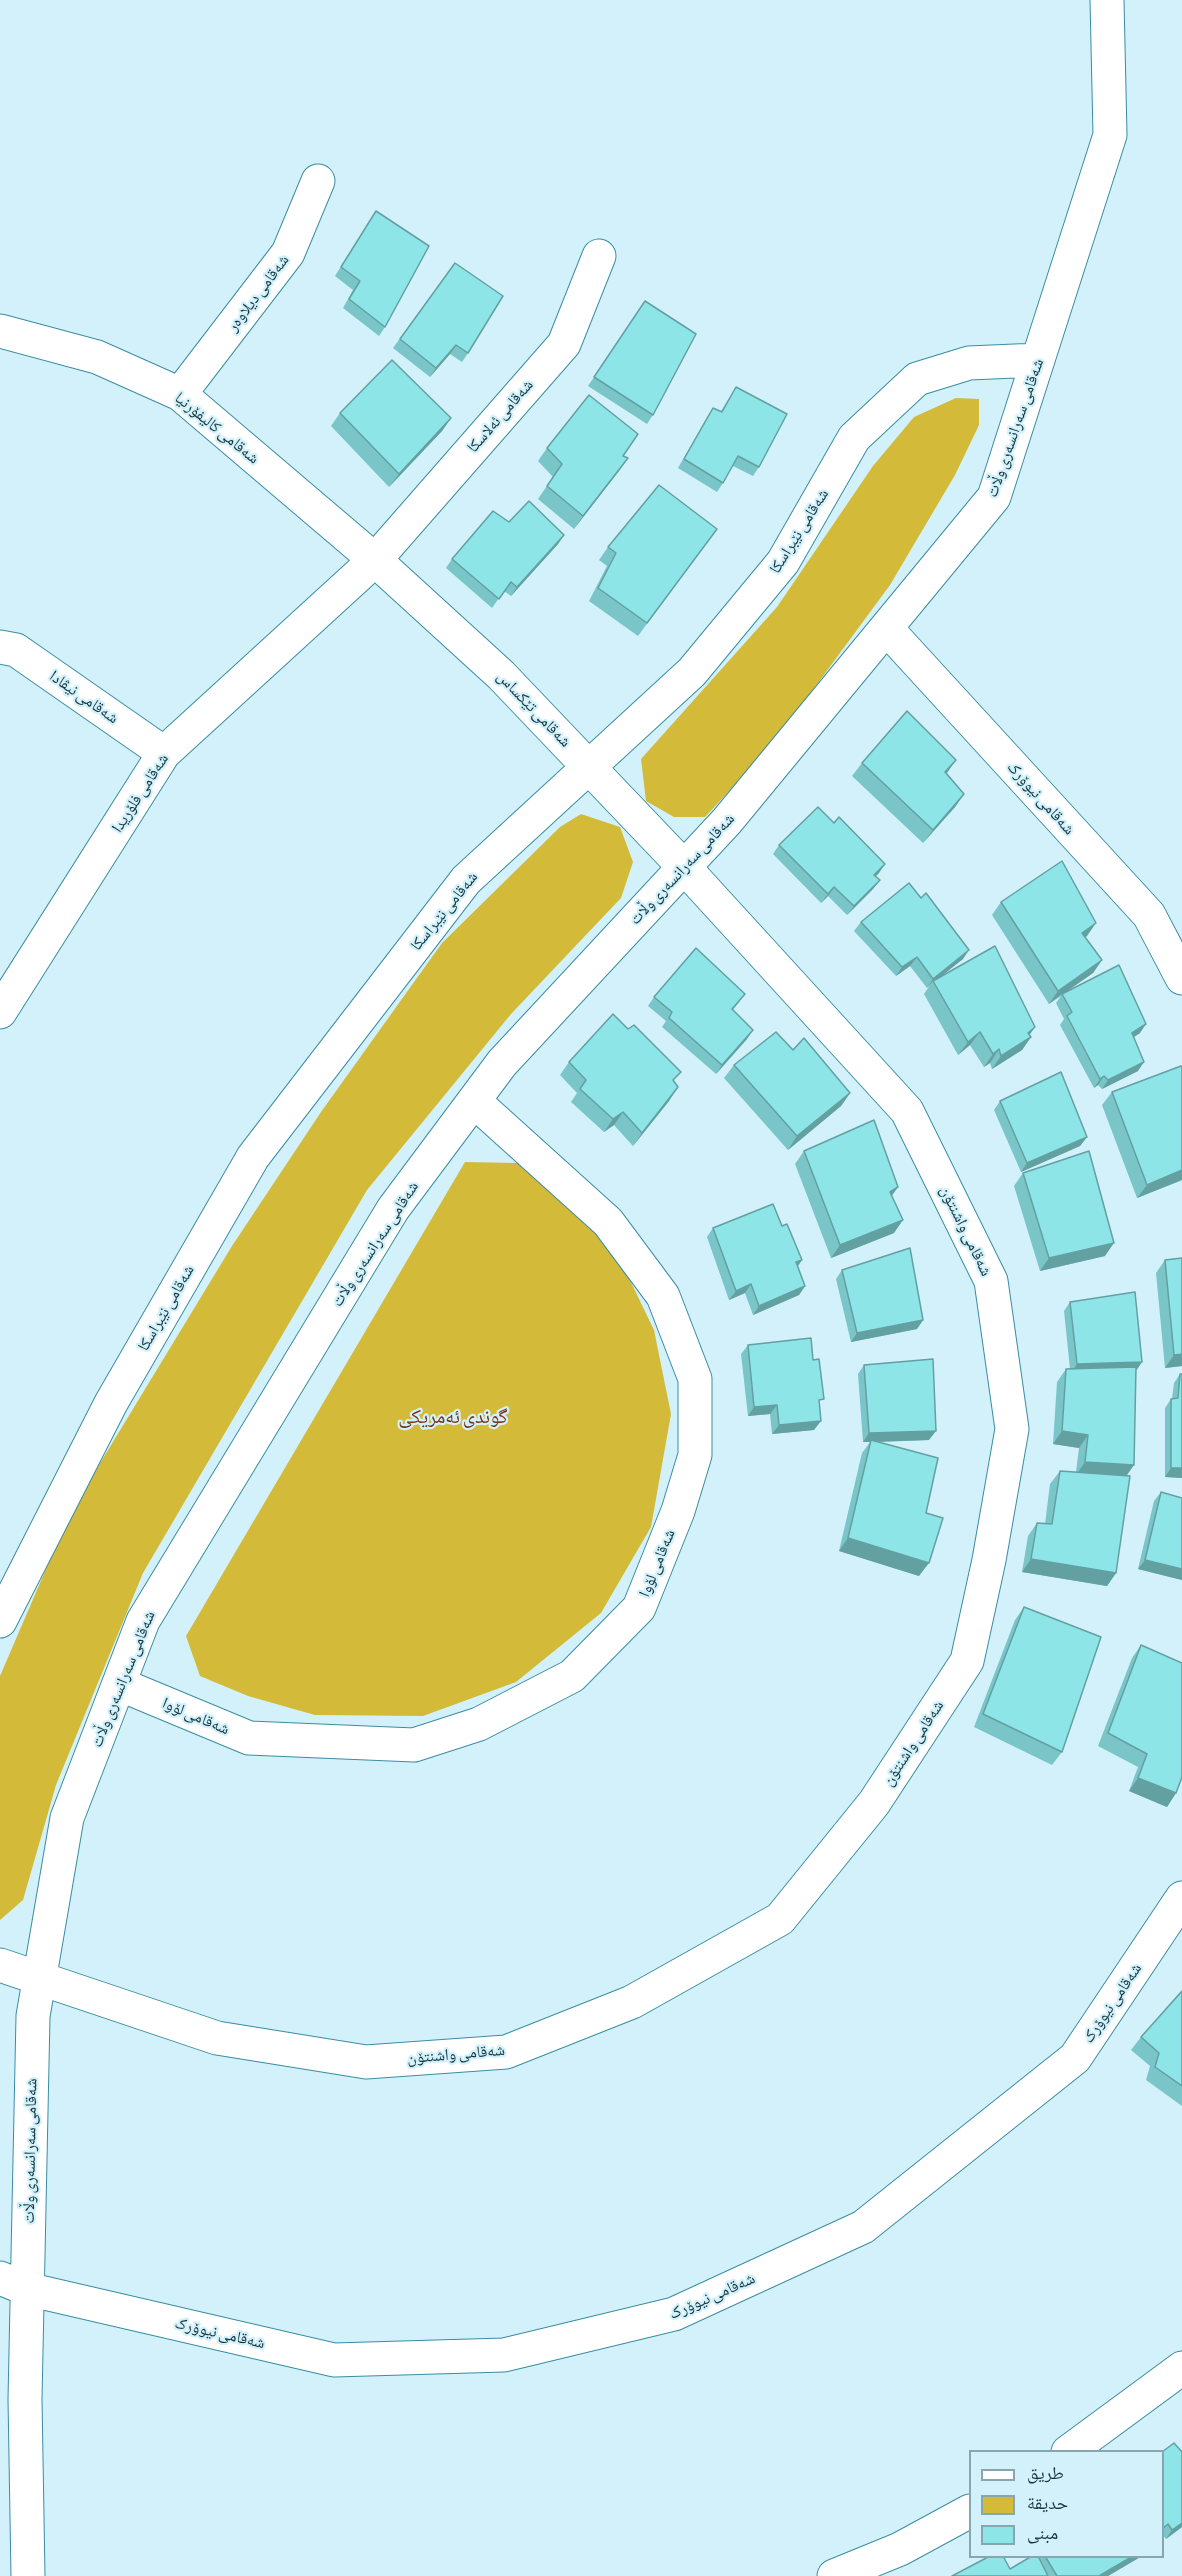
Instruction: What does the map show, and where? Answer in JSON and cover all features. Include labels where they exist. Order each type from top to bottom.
[{"type":"street","name":"شەقامی سەرانسەری وڵات","points":[[28,2576],[25,2399],[14,2284],[33,2016],[67,1818],[143,1621],[387,1219],[502,1063],[727,821],[994,497],[1110,135],[1107,0]]},
{"type":"street","name":"شەقامی دیلاوەر","points":[[180,394],[288,253],[318,181]]},
{"type":"street","name":"شەقامی ئەلاسکا","points":[[375,560],[564,344],[599,256]]},
{"type":"street","name":"شەقامی کالیفۆرنیا","points":[[0,331],[97,357],[180,394],[375,560]]},
{"type":"street","name":"شەقامی نێبراسکا","points":[[0,1621],[111,1403],[253,1157],[466,880],[692,672],[783,562],[854,438],[917,379],[969,363],[1038,360]]},
{"type":"street","name":"شەقامی فلۆریدا","points":[[2,1006],[164,753],[375,560]]},
{"type":"street","name":"شەقامی تێکساس","points":[[375,560],[501,675],[684,867]]},
{"type":"street","name":"شەقامی نیوۆرک","points":[[886,628],[1173,940],[1182,978]]},
{"type":"street","name":"شەقامی نیڤادا","points":[[0,647],[16,650],[164,753]]},
{"type":"street","name":"شەقامی واشنتۆن","points":[[40,1979],[217,2038],[366,2062],[506,2052],[633,2002],[780,1919],[874,1803],[967,1661],[989,1560],[1012,1429],[991,1281],[907,1111],[684,867]]},
{"type":"street","name":"شەقامی لۆوا","points":[[119,1684],[249,1738],[414,1745],[479,1724],[572,1676],[639,1608],[678,1511],[695,1455],[694,1379],[663,1296],[608,1222],[474,1101]]},
{"type":"street","name":"شەقامی نیوۆرک","points":[[14,2284],[334,2360],[504,2355],[674,2314],[863,2227],[1075,2058],[1182,1898]]},
{"type":"street","points":[[0,1965],[40,1979]]},
{"type":"street","points":[[1069,2450],[1182,2368]]},
{"type":"street","points":[[834,2576],[900,2549],[969,2512]]},
{"type":"green space","points":[[956,398],[979,399],[979,425],[955,475],[890,585],[773,744],[705,817],[674,817],[646,801],[641,759],[777,607],[873,466],[914,417]]},
{"type":"green space","points":[[581,814],[620,827],[633,862],[621,898],[511,1014],[367,1190],[143,1573],[56,1785],[23,1900],[0,1920],[0,1676],[71,1511],[232,1246],[321,1112],[442,943],[560,827]]},
{"type":"green space","points":[[465,1162],[518,1163],[582,1217],[625,1270],[654,1330],[671,1414],[651,1527],[601,1613],[516,1682],[423,1716],[315,1715],[248,1696],[200,1676],[186,1636]]},
{"type":"building","points":[[376,211],[429,246],[385,327],[349,299],[360,281],[341,267]]},
{"type":"building","points":[[455,263],[503,296],[468,353],[456,345],[436,368],[400,339]]},
{"type":"building","points":[[645,301],[696,334],[653,415],[594,377]]},
{"type":"building","points":[[392,360],[451,418],[399,474],[340,413]]},
{"type":"building","points":[[736,387],[787,414],[759,467],[738,456],[723,483],[684,459],[713,408],[722,412]]},
{"type":"building","points":[[589,395],[638,434],[623,456],[628,458],[583,516],[547,486],[562,464],[547,448]]},
{"type":"building","points":[[659,485],[717,529],[647,623],[598,588],[616,553],[608,547]]},
{"type":"building","points":[[529,501],[564,535],[517,587],[511,582],[499,599],[452,559],[493,511],[509,522]]},
{"type":"building","points":[[907,711],[956,760],[945,772],[964,794],[933,830],[862,763]]},
{"type":"building","points":[[818,807],[834,823],[839,817],[885,864],[874,875],[880,880],[854,906],[834,887],[828,894],[779,845]]},
{"type":"building","points":[[1062,861],[1096,923],[1082,933],[1102,960],[1058,991],[1001,902]]},
{"type":"building","points":[[909,883],[921,898],[926,893],[969,950],[933,979],[917,957],[902,967],[861,922]]},
{"type":"building","points":[[995,946],[1035,1027],[1028,1033],[1031,1037],[1001,1056],[999,1049],[993,1054],[980,1032],[968,1042],[933,981]]},
{"type":"building","points":[[696,948],[745,994],[732,1009],[753,1030],[722,1065],[669,1018],[672,1012],[654,997]]},
{"type":"building","points":[[1119,965],[1146,1024],[1132,1033],[1144,1062],[1108,1080],[1104,1076],[1100,1079],[1067,1016],[1072,1012],[1062,994]]},
{"type":"building","points":[[613,1014],[628,1029],[634,1025],[681,1072],[673,1080],[678,1087],[642,1133],[623,1112],[613,1119],[580,1089],[586,1080],[569,1062]]},
{"type":"building","points":[[776,1032],[793,1050],[804,1038],[850,1093],[797,1136],[734,1065]]},
{"type":"building","points":[[1181,1066],[1182,1170],[1147,1185],[1112,1092]]},
{"type":"building","points":[[1061,1072],[1087,1137],[1027,1163],[1000,1101]]},
{"type":"building","points":[[874,1120],[898,1187],[890,1192],[903,1220],[840,1245],[804,1151]]},
{"type":"building","points":[[1089,1151],[1114,1243],[1049,1258],[1023,1173]]},
{"type":"building","points":[[773,1204],[782,1226],[787,1224],[802,1260],[796,1262],[805,1286],[759,1306],[751,1284],[736,1291],[713,1228]]},
{"type":"building","points":[[910,1248],[923,1320],[857,1333],[842,1270]]},
{"type":"building","points":[[1182,1258],[1182,1354],[1174,1355],[1165,1260]]},
{"type":"building","points":[[1135,1292],[1142,1362],[1077,1364],[1070,1302]]},
{"type":"building","points":[[811,1338],[813,1360],[819,1359],[824,1399],[819,1400],[821,1421],[779,1425],[777,1405],[754,1407],[748,1345]]},
{"type":"building","points":[[933,1359],[936,1431],[869,1433],[864,1365]]},
{"type":"building","points":[[1136,1367],[1134,1465],[1085,1462],[1088,1435],[1062,1431],[1066,1369]]},
{"type":"building","points":[[1180,1374],[1182,1374],[1182,1468],[1171,1468],[1171,1399],[1178,1398]]},
{"type":"building","points":[[871,1440],[938,1458],[926,1513],[943,1518],[929,1563],[848,1538]]},
{"type":"building","points":[[1060,1471],[1130,1476],[1116,1573],[1031,1559],[1037,1523],[1052,1524]]},
{"type":"building","points":[[1161,1492],[1182,1498],[1182,1569],[1145,1560]]},
{"type":"building","points":[[1024,1607],[1101,1637],[1062,1752],[983,1714]]},
{"type":"building","points":[[1141,1645],[1182,1663],[1182,1777],[1176,1793],[1138,1778],[1147,1754],[1108,1733]]},
{"type":"building","points":[[1182,1991],[1182,2086],[1155,2067],[1159,2053],[1141,2037]]},
{"type":"building","points":[[1174,2443],[1182,2452],[1182,2523],[1172,2530],[1168,2524],[1164,2527],[1164,2450]]},
{"type":"building","points":[[986,2558],[1004,2558],[1010,2569],[1029,2558],[1039,2558],[1048,2576],[952,2576]]},
{"type":"building","points":[[1046,2558],[1130,2558],[1099,2576],[1057,2576]]},
{"type":"district","name":"گوندی ئەمریکی","points":[[453,1417]]}]
